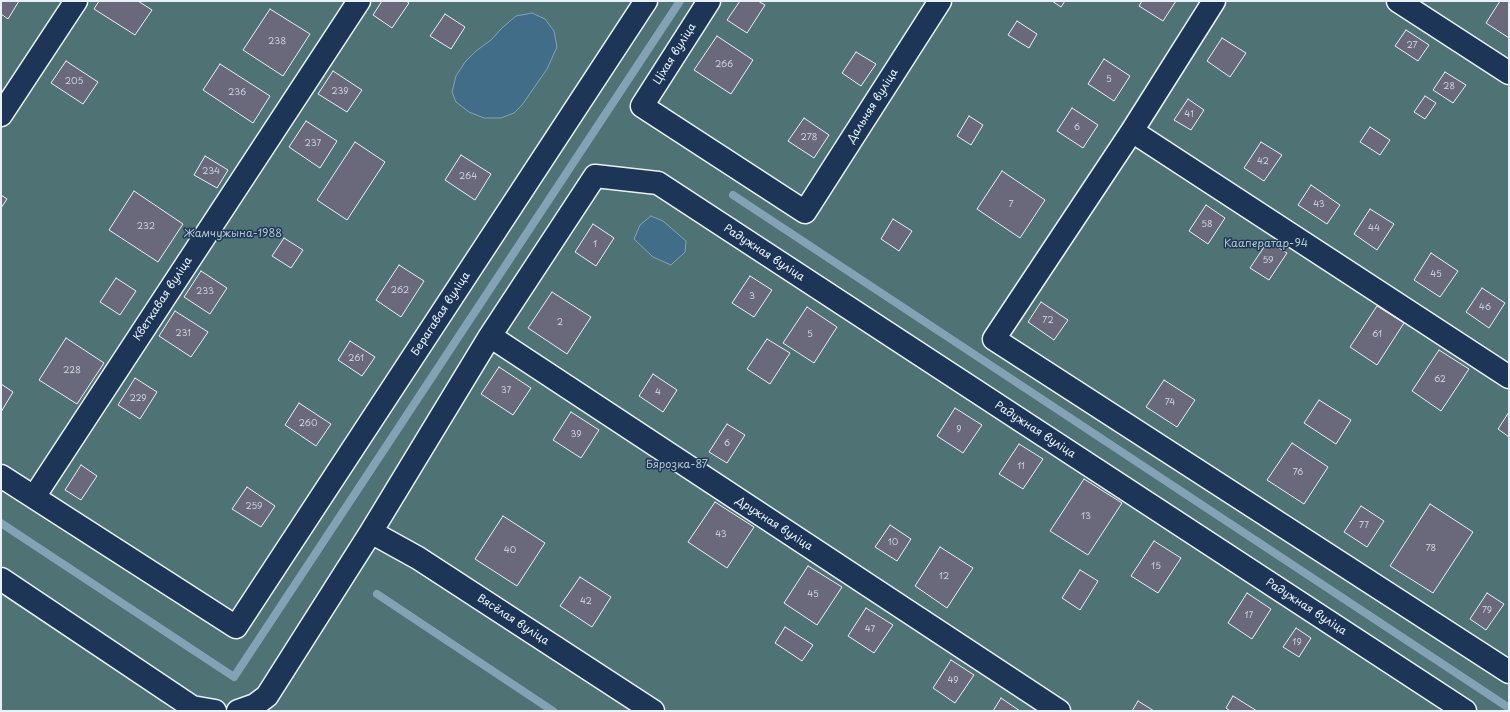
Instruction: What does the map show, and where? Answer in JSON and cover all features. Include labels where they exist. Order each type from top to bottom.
[{"type":"lane","points":[[1,115],[76,1]]},
{"type":"lane","name":"Кветкавая вуліца","points":[[34,497],[359,1]]},
{"type":"lane","name":"Берагавая вуліца","points":[[34,497],[236,627],[646,1]]},
{"type":"lane","name":"Ціхая вуліца","points":[[709,1],[642,106],[806,212]]},
{"type":"lane","name":"Дальняя вуліца","points":[[806,212],[940,1]]},
{"type":"lane","points":[[1214,1],[1132,131],[994,339],[1509,672]]},
{"type":"lane","points":[[1398,1],[1509,73]]},
{"type":"lane","points":[[1132,131],[1509,377]]},
{"type":"lane","name":"Радужная вуліца","points":[[490,336],[596,176],[658,183],[1465,711]]},
{"type":"lane","points":[[238,711],[255,705],[267,696],[371,532],[490,336]]},
{"type":"lane","name":"Дружная вуліца","points":[[490,336],[1058,711]]},
{"type":"lane","points":[[1,476],[34,497]]},
{"type":"lane","name":"Вясёлая вуліца","points":[[371,532],[418,558],[653,711]]},
{"type":"lane","points":[[1,579],[192,707],[214,711]]},
{"type":"green space","points":[[1,1],[1509,1],[1509,711],[1,711]]},
{"type":"water","points":[[532,13],[545,19],[554,31],[557,47],[547,69],[522,105],[514,113],[501,118],[484,118],[469,112],[456,102],[452,92],[456,76],[465,62],[476,51],[491,40],[516,16]]},
{"type":"water","points":[[651,216],[663,221],[686,241],[685,252],[671,265],[653,257],[634,239],[640,225]]},
{"type":"building","points":[[1,1],[19,1],[8,19],[1,14]]},
{"type":"building","points":[[99,1],[138,1],[152,10],[135,35],[94,9]]},
{"type":"building","points":[[382,1],[406,1],[409,3],[392,28],[373,15]]},
{"type":"building","points":[[740,1],[758,1],[765,5],[747,33],[727,20]]},
{"type":"building","points":[[1052,1],[1065,1],[1061,7]]},
{"type":"building","points":[[1142,1],[1176,1],[1163,21],[1139,6]]},
{"type":"building","points":[[1500,1],[1509,1],[1509,38],[1486,23]]},
{"type":"building","points":[[270,9],[310,34],[283,76],[243,50]]},
{"type":"building","points":[[445,14],[465,27],[451,49],[430,36]]},
{"type":"building","points":[[1017,21],[1037,34],[1029,48],[1008,35]]},
{"type":"building","points":[[1406,30],[1429,45],[1418,61],[1395,46]]},
{"type":"building","points":[[717,36],[753,60],[731,94],[694,70]]},
{"type":"building","points":[[1222,38],[1246,53],[1230,77],[1207,61]]},
{"type":"building","points":[[856,52],[876,64],[861,86],[842,73]]},
{"type":"building","points":[[1104,59],[1130,76],[1114,101],[1088,84]]},
{"type":"building","points":[[66,61],[98,82],[83,104],[51,83]]},
{"type":"building","points":[[220,64],[270,96],[253,123],[203,90]]},
{"type":"building","points":[[333,71],[362,90],[347,112],[318,94]]},
{"type":"building","points":[[1445,72],[1466,85],[1453,103],[1433,90]]},
{"type":"building","points":[[1425,96],[1436,103],[1425,119],[1414,112]]},
{"type":"building","points":[[1188,99],[1204,110],[1191,130],[1174,120]]},
{"type":"building","points":[[1072,108],[1098,125],[1083,148],[1057,131]]},
{"type":"building","points":[[969,116],[983,125],[971,145],[957,136]]},
{"type":"building","points":[[804,118],[829,135],[814,158],[788,141]]},
{"type":"building","points":[[306,121],[337,141],[320,168],[289,147]]},
{"type":"building","points":[[1370,127],[1390,140],[1380,155],[1360,142]]},
{"type":"building","points":[[355,142],[385,162],[347,220],[317,200]]},
{"type":"building","points":[[1261,142],[1282,155],[1264,181],[1244,168]]},
{"type":"building","points":[[461,155],[491,174],[475,200],[445,180]]},
{"type":"building","points":[[205,156],[228,170],[217,188],[194,175]]},
{"type":"building","points":[[1002,171],[1045,200],[1020,238],[977,209]]},
{"type":"building","points":[[1311,185],[1340,205],[1327,224],[1298,205]]},
{"type":"building","points":[[134,191],[183,224],[158,262],[109,230]]},
{"type":"building","points":[[1,195],[7,199],[1,208]]},
{"type":"building","points":[[1206,205],[1225,218],[1208,244],[1189,231]]},
{"type":"building","points":[[1370,209],[1394,224],[1377,250],[1354,234]]},
{"type":"building","points":[[893,219],[912,231],[899,251],[881,239]]},
{"type":"building","points":[[593,224],[614,238],[596,266],[575,252]]},
{"type":"building","points":[[284,238],[303,250],[291,268],[272,256]]},
{"type":"building","points":[[1268,241],[1287,253],[1269,280],[1250,268]]},
{"type":"building","points":[[1431,253],[1458,271],[1440,297],[1414,280]]},
{"type":"building","points":[[399,265],[424,281],[401,317],[376,300]]},
{"type":"building","points":[[201,271],[227,288],[210,314],[184,297]]},
{"type":"building","points":[[750,276],[772,290],[754,317],[732,303]]},
{"type":"building","points":[[116,278],[136,291],[120,315],[100,302]]},
{"type":"building","points":[[1482,288],[1505,303],[1489,328],[1466,312]]},
{"type":"building","points":[[552,292],[591,317],[567,354],[528,328]]},
{"type":"building","points":[[1041,302],[1068,320],[1054,340],[1028,322]]},
{"type":"building","points":[[1377,306],[1404,323],[1377,365],[1350,347]]},
{"type":"building","points":[[807,307],[837,327],[814,363],[783,343]]},
{"type":"building","points":[[175,311],[208,332],[191,357],[159,336]]},
{"type":"building","points":[[66,338],[104,363],[77,404],[39,380]]},
{"type":"building","points":[[767,339],[790,353],[770,384],[747,369]]},
{"type":"building","points":[[350,341],[375,357],[362,376],[338,360]]},
{"type":"building","points":[[1439,350],[1469,369],[1441,411],[1412,391]]},
{"type":"building","points":[[499,367],[531,388],[513,415],[481,394]]},
{"type":"building","points":[[653,374],[677,390],[663,412],[639,396]]},
{"type":"building","points":[[135,378],[157,392],[140,419],[118,405]]},
{"type":"building","points":[[1164,380],[1195,400],[1177,427],[1146,407]]},
{"type":"building","points":[[1,384],[13,392],[1,412]]},
{"type":"building","points":[[1319,400],[1351,420],[1336,444],[1304,423]]},
{"type":"building","points":[[299,403],[331,424],[316,446],[285,425]]},
{"type":"building","points":[[955,408],[982,425],[963,453],[937,436]]},
{"type":"building","points":[[571,412],[599,430],[581,458],[553,440]]},
{"type":"building","points":[[1509,412],[1509,437],[1498,429]]},
{"type":"building","points":[[727,424],[745,435],[727,463],[709,452]]},
{"type":"building","points":[[1292,443],[1328,467],[1304,504],[1267,480]]},
{"type":"building","points":[[1019,444],[1043,459],[1023,489],[999,474]]},
{"type":"building","points":[[81,465],[97,476],[81,500],[65,490]]},
{"type":"building","points":[[1084,479],[1122,503],[1088,555],[1050,531]]},
{"type":"building","points":[[247,487],[275,506],[261,527],[232,509]]},
{"type":"building","points":[[715,502],[754,527],[727,568],[688,542]]},
{"type":"building","points":[[1430,504],[1473,532],[1433,593],[1390,566]]},
{"type":"building","points":[[1361,506],[1384,521],[1367,547],[1344,532]]},
{"type":"building","points":[[503,516],[545,543],[517,586],[475,559]]},
{"type":"building","points":[[890,525],[911,539],[897,561],[875,547]]},
{"type":"building","points":[[1154,541],[1181,558],[1158,593],[1131,576]]},
{"type":"building","points":[[940,547],[973,568],[947,608],[915,586]]},
{"type":"building","points":[[808,566],[842,587],[817,625],[784,603]]},
{"type":"building","points":[[1080,570],[1098,581],[1080,610],[1062,598]]},
{"type":"building","points":[[580,577],[611,597],[592,627],[560,606]]},
{"type":"building","points":[[1247,593],[1271,609],[1252,639],[1228,623]]},
{"type":"building","points":[[1487,593],[1504,604],[1486,630],[1470,619]]},
{"type":"building","points":[[866,608],[893,625],[874,653],[848,636]]},
{"type":"building","points":[[785,627],[813,645],[802,661],[775,643]]},
{"type":"building","points":[[1296,628],[1311,638],[1299,657],[1283,647]]},
{"type":"building","points":[[951,660],[974,675],[955,703],[933,688]]},
{"type":"building","points":[[1233,696],[1257,711],[1230,711],[1226,708]]},
{"type":"building","points":[[1001,698],[1020,711],[993,711]]},
{"type":"building","points":[[1138,701],[1154,711],[1132,711]]},
{"type":"waterway","points":[[1,523],[234,677],[680,1]]},
{"type":"waterway","points":[[733,195],[1509,708]]},
{"type":"waterway","points":[[377,594],[553,711]]},
{"type":"park label","name":"Жамчужына-1988","points":[[233,234]]},
{"type":"park label","name":"Кааператар-94","points":[[1266,244]]},
{"type":"park label","name":"Бярозка-87","points":[[677,465]]}]
